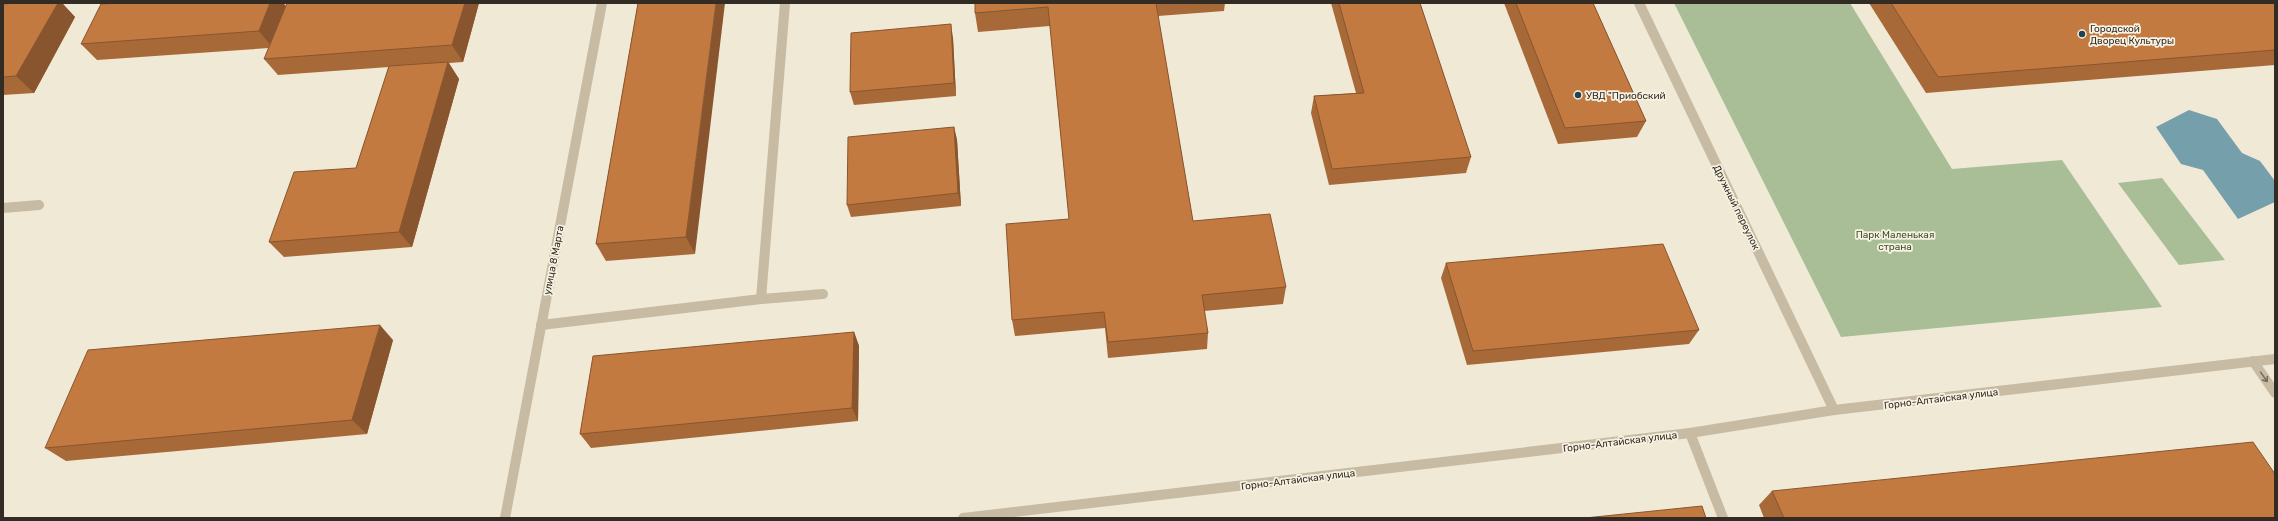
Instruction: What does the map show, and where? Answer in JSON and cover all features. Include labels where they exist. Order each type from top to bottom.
[{"type":"street","name":"улица 8 Марта","points":[[505,518],[602,3]]},
{"type":"street","points":[[761,299],[785,3]]},
{"type":"street","name":"Дружный переулок","points":[[1639,3],[1834,410]]},
{"type":"street","points":[[3,208],[38,206]]},
{"type":"street","points":[[541,325],[761,299],[822,294]]},
{"type":"street","name":"Горно-Алтайская улица","points":[[963,518],[1690,433],[1834,410],[2275,359]]},
{"type":"street","points":[[2253,361],[2275,393]]},
{"type":"street","points":[[1690,433],[1723,518]]},
{"type":"green space","name":"Парк Маленькая страна","points":[[1674,3],[1850,3],[1952,169],[2062,160],[2162,307],[1841,337]]},
{"type":"green space","points":[[2162,178],[2225,260],[2179,265],[2118,183]]},
{"type":"water","points":[[2189,110],[2217,119],[2242,153],[2260,161],[2275,181],[2275,202],[2238,219],[2203,170],[2181,164],[2156,127]]},
{"type":"building","points":[[58,3],[16,76],[3,77],[3,4]]},
{"type":"building","points":[[270,3],[259,31],[81,44],[101,4]]},
{"type":"building","points":[[287,3],[465,3],[452,45],[264,59]]},
{"type":"building","points":[[638,3],[716,3],[686,237],[596,244]]},
{"type":"building","points":[[975,3],[1156,3],[1193,221],[1270,214],[1286,287],[1202,295],[1208,333],[1108,342],[1104,312],[1012,320],[1006,224],[1069,219],[1048,7],[975,13]]},
{"type":"building","points":[[1339,3],[1420,3],[1471,157],[1332,169],[1314,96],[1364,93]]},
{"type":"building","points":[[1516,3],[1593,3],[1646,121],[1565,128]]},
{"type":"building","name":"Городской Дворец Культуры","points":[[1891,3],[2275,3],[2275,50],[1938,77]]},
{"type":"building","points":[[951,24],[954,83],[850,92],[851,33]]},
{"type":"building","points":[[448,62],[399,232],[269,242],[294,172],[356,168],[389,66]]},
{"type":"building","points":[[954,127],[958,193],[847,205],[848,137]]},
{"type":"building","points":[[1663,244],[1699,330],[1473,351],[1446,263]]},
{"type":"building","points":[[380,325],[352,420],[45,448],[88,350]]},
{"type":"building","points":[[854,332],[852,408],[580,434],[593,356]]},
{"type":"building","points":[[2253,442],[2275,474],[2275,518],[1784,518],[1772,491]]},
{"type":"building","points":[[1702,506],[1706,518],[1585,518]]},
{"type":"place","name":"Городской Дворец Культуры","points":[[2082,34]]},
{"type":"place","name":"УВД \"Приобский","points":[[1578,95]]}]
